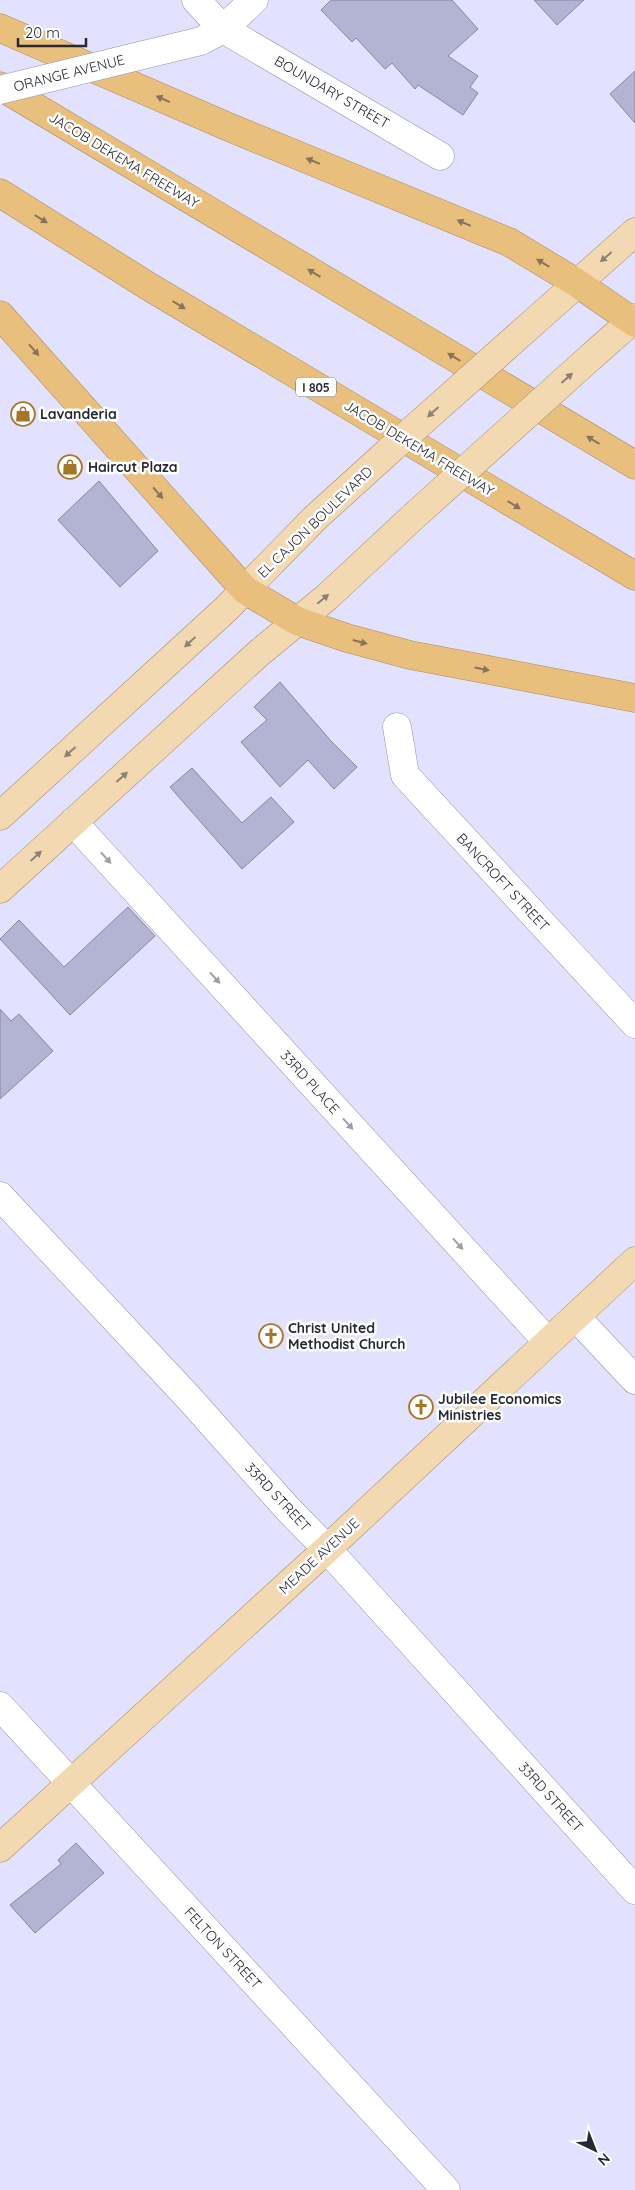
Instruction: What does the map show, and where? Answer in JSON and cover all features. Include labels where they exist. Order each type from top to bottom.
[{"type":"highway","points":[[0,28],[231,128],[508,242],[577,283],[634,321]]},
{"type":"highway","name":"JACOB DEKEMA FREEWAY","points":[[0,86],[635,465]]},
{"type":"highway","name":"JACOB DEKEMA FREEWAY","points":[[0,193],[148,286],[635,576]]},
{"type":"highway","points":[[0,315],[246,590],[297,621],[347,638],[410,655],[635,698]]},
{"type":"main road","name":"EL CAJON BOULEVARD","points":[[0,816],[246,590],[281,552],[357,480],[635,232]]},
{"type":"main road","points":[[0,889],[259,653],[593,355],[634,321]]},
{"type":"main road","name":"MEADE AVENUE","points":[[0,1848],[328,1549],[635,1261]]},
{"type":"street","name":"BOUNDARY STREET","points":[[196,0],[223,29],[440,156]]},
{"type":"street","name":"ORANGE AVENUE","points":[[0,90],[201,41],[223,29],[254,0]]},
{"type":"street","name":"BANCROFT STREET","points":[[397,727],[405,775],[635,1024]]},
{"type":"street","name":"33RD PLACE","points":[[73,822],[548,1342]]},
{"type":"street","name":"33RD STREET","points":[[0,1196],[328,1549],[635,1890]]},
{"type":"street","points":[[576,1317],[635,1380]]},
{"type":"street","name":"FELTON STREET","points":[[0,1706],[446,2190]]},
{"type":"building","points":[[331,0],[452,0],[478,29],[448,56],[478,76],[470,87],[478,93],[463,115],[418,85],[415,89],[392,63],[385,69],[356,38],[352,42],[321,10]]},
{"type":"building","points":[[534,0],[584,0],[557,25]]},
{"type":"building","points":[[635,71],[635,123],[610,94]]},
{"type":"building","points":[[99,481],[158,551],[120,587],[58,520]]},
{"type":"building","points":[[280,682],[331,741],[357,767],[334,789],[308,760],[280,787],[241,742],[267,720],[254,707]]},
{"type":"building","points":[[192,768],[242,823],[271,797],[294,822],[242,869],[170,787]]},
{"type":"building","points":[[128,907],[155,936],[70,1015],[0,939],[19,920],[64,967]]},
{"type":"building","points":[[0,1009],[11,1021],[19,1014],[53,1051],[0,1099]]},
{"type":"building","points":[[76,1843],[104,1873],[35,1933],[10,1905],[61,1864],[58,1860]]},
{"type":"place","name":"Lavanderia","points":[[23,414]]},
{"type":"place","name":"Haircut Plaza","points":[[70,467]]},
{"type":"place","name":"Christ United Methodist Church","points":[[271,1336]]},
{"type":"place","name":"Jubilee Economics Ministries","points":[[421,1407]]}]
